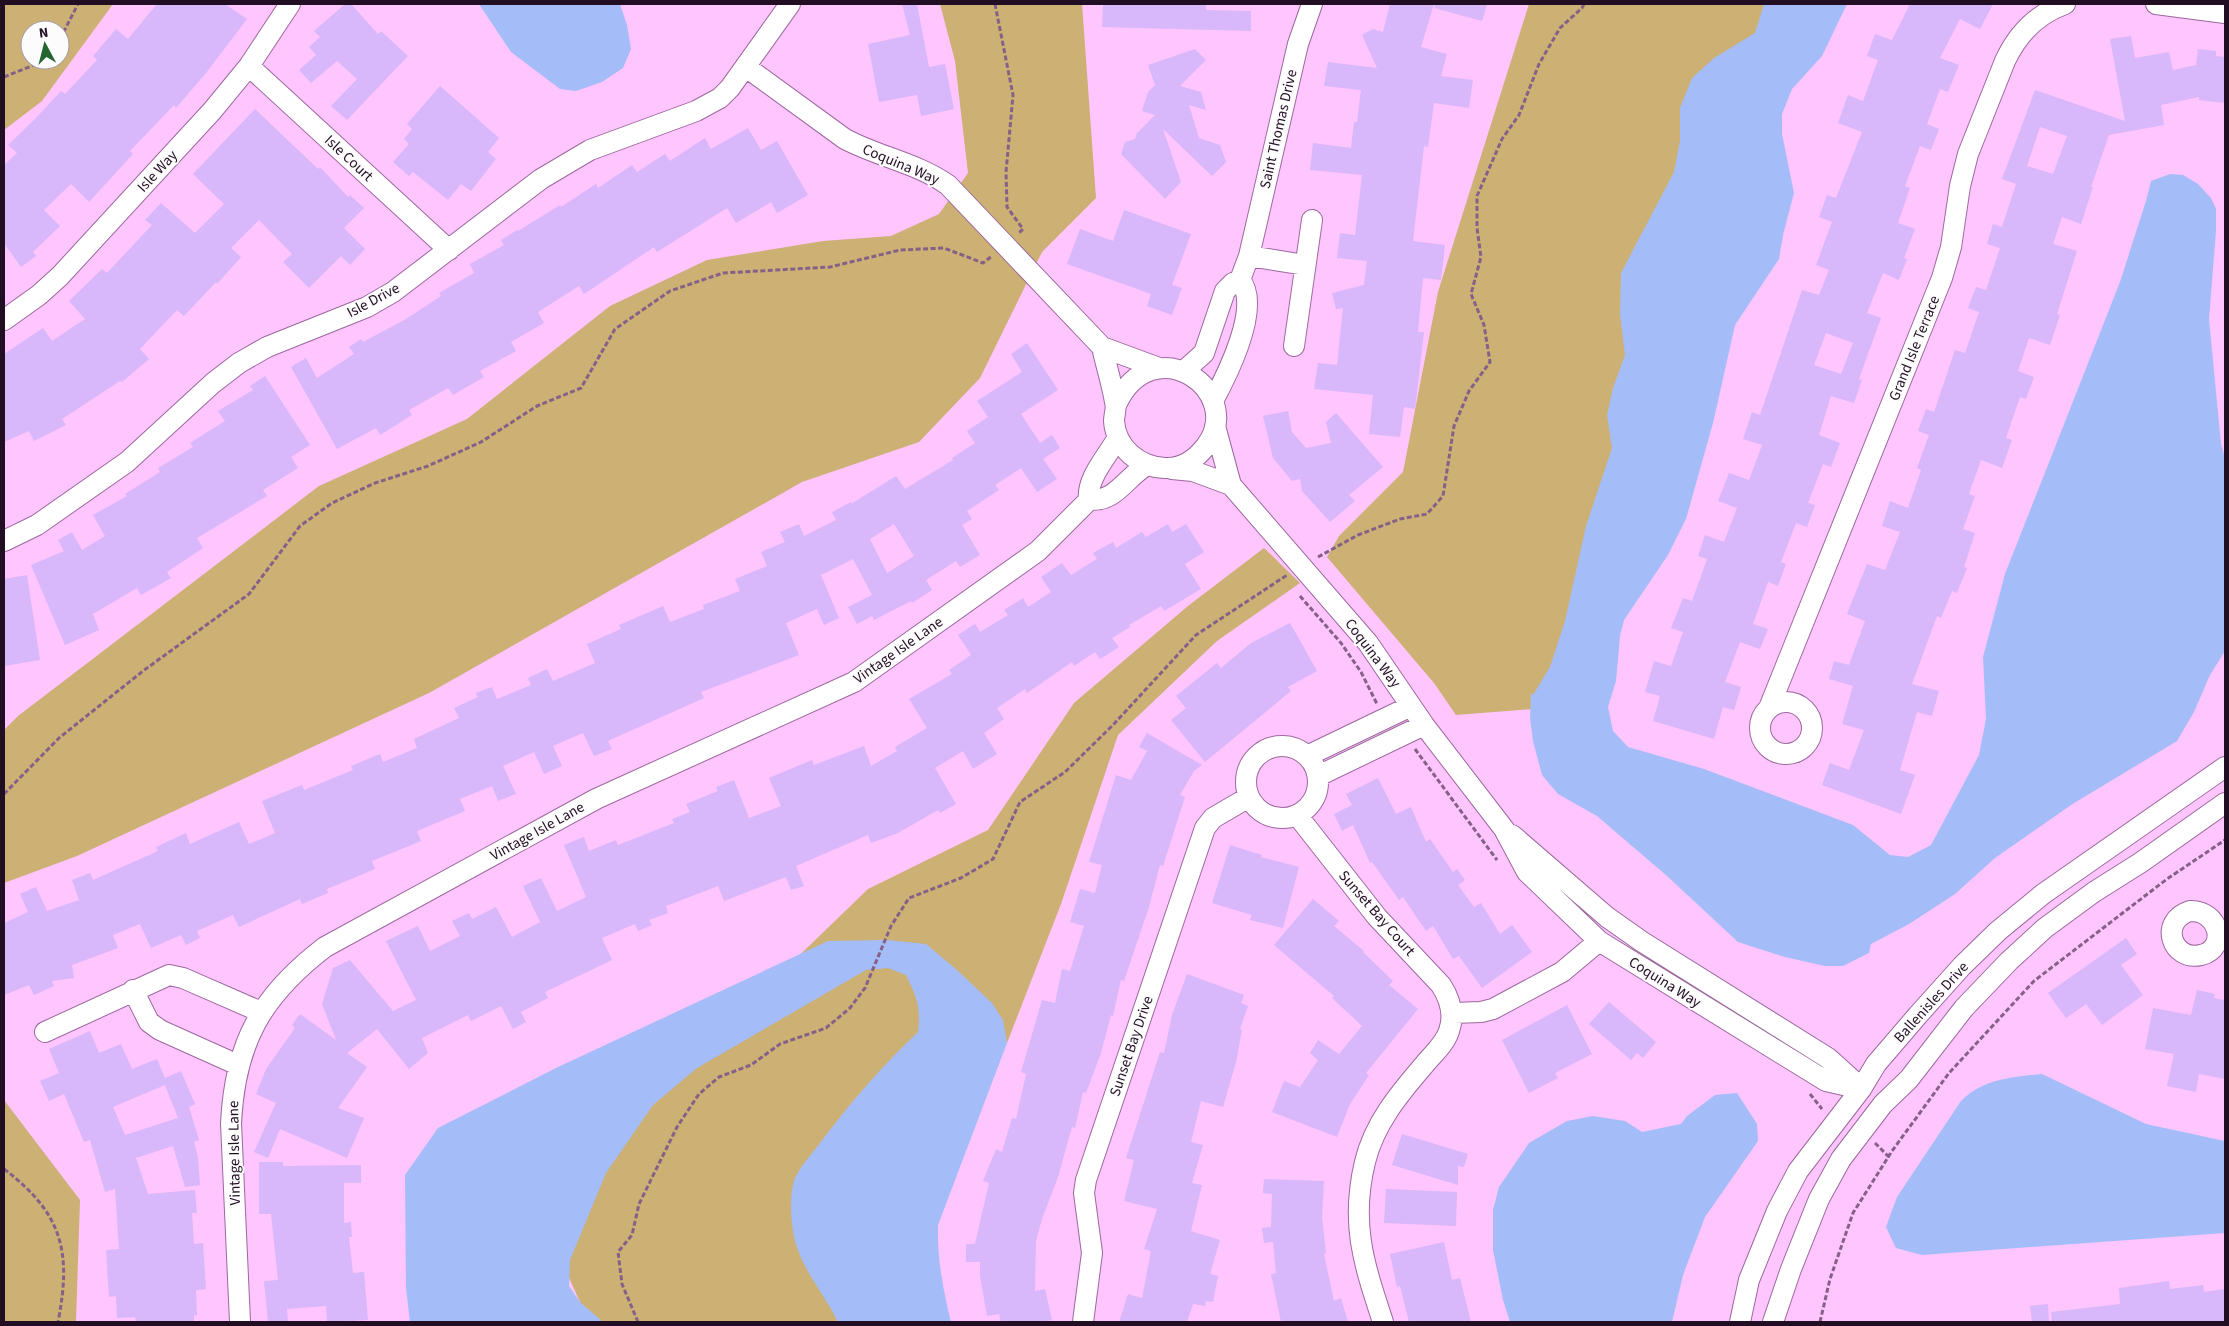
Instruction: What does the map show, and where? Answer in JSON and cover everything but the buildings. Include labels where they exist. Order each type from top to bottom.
[{"type":"street","name":"Isle Way","points":[[4,320],[39,295],[60,276],[212,111],[249,66],[290,4]]},
{"type":"street","name":"Isle Drive","points":[[4,541],[37,525],[127,462],[213,382],[239,363],[268,348],[367,306],[393,292],[565,164],[616,139],[709,105],[730,88],[790,4]]},
{"type":"street","name":"Saint Thomas Drive","points":[[1184,372],[1204,353],[1226,291],[1233,283],[1240,280],[1248,256],[1298,44],[1312,4]]},
{"type":"street","name":"Grand Isle Terrace","points":[[1769,708],[1942,278],[1951,247],[1960,186],[1968,154],[2005,61],[2026,28],[2046,12],[2065,4]]},
{"type":"street","points":[[2156,4],[2225,13]]},
{"type":"street","name":"Isle Court","points":[[249,66],[449,250]]},
{"type":"street","name":"Coquina Way","points":[[746,67],[845,139],[936,177],[948,185],[1102,347],[1159,368]]},
{"type":"street","points":[[1294,346],[1312,220]]},
{"type":"street","points":[[1248,256],[1305,265]]},
{"type":"street","points":[[1213,401],[1228,373],[1242,336],[1248,295],[1246,287],[1240,280]]},
{"type":"street","points":[[1220,310],[1245,314]]},
{"type":"street","name":"Coquina Way","points":[[1102,347],[1116,405]]},
{"type":"street","points":[[1159,368],[1172,368],[1184,372],[1196,378],[1206,389],[1213,401],[1215,426],[1210,442],[1200,455],[1186,464],[1170,468],[1147,465],[1129,454],[1118,437],[1114,421],[1116,405],[1122,391],[1132,380],[1145,372],[1159,368]]},
{"type":"street","name":"Coquina Way","points":[[1215,426],[1231,485],[1368,642],[1424,725],[1504,830],[1527,872],[1599,941],[1826,1081],[1861,1089]]},
{"type":"street","points":[[1089,500],[1088,491],[1092,476],[1109,454],[1118,437]]},
{"type":"street","name":"Vintage Isle Lane","points":[[240,1322],[232,1123],[233,1094],[238,1065],[248,1038],[262,1012],[280,986],[301,965],[325,947],[596,799],[854,682],[1038,551],[1089,500],[1100,500],[1117,491],[1131,476],[1147,465]]},
{"type":"street","name":"Coquina Way","points":[[1170,468],[1193,471],[1231,485]]},
{"type":"street","points":[[1307,756],[1411,706]]},
{"type":"street","points":[[1318,776],[1424,725]]},
{"type":"street","points":[[1275,746],[1298,749],[1307,756],[1314,765],[1318,776],[1314,799],[1307,808],[1297,815],[1285,818],[1272,817],[1261,812],[1249,797],[1245,780],[1248,768],[1254,757],[1264,750],[1275,746]]},
{"type":"street","name":"Ballenisles Drive","points":[[1740,1322],[1749,1280],[1777,1211],[1798,1171],[1861,1089],[1876,1064],[1918,1015],[1962,966],[1998,931],[2088,861],[2225,767]]},
{"type":"street","name":"Sunset Bay Drive","points":[[1083,1322],[1092,1252],[1084,1193],[1086,1180],[1205,828],[1213,818],[1249,797]]},
{"type":"street","name":"Ballenisles Drive","points":[[1773,1322],[1791,1268],[1820,1199],[1840,1159],[1883,1104],[1909,1079],[1964,1008],[2009,961],[2045,928],[2094,892],[2225,803]]},
{"type":"street","name":"Sunset Bay Court","points":[[1297,815],[1378,917],[1441,985],[1448,996],[1453,1013]]},
{"type":"street","name":"Coquina Way","points":[[1504,830],[1607,917],[1641,941],[1828,1058],[1861,1089],[1883,1104]]},
{"type":"street","points":[[1383,1322],[1364,1266],[1359,1238],[1360,1188],[1366,1159],[1376,1132],[1390,1107],[1449,1032],[1453,1013],[1493,1009],[1562,972],[1599,941]]},
{"type":"street","points":[[46,1032],[132,990],[169,975],[183,978],[262,1012]]},
{"type":"street","points":[[132,990],[149,1022],[160,1030],[238,1065]]},
{"type":"path","points":[[70,20],[78,4]]},
{"type":"path","points":[[4,794],[59,738],[143,671],[249,594],[300,526],[332,503],[375,483],[428,466],[480,442],[537,406],[581,388],[615,329],[670,291],[723,273],[830,267],[900,250],[944,248],[983,263],[1023,229],[1006,208],[1006,172],[1013,95],[995,4]]},
{"type":"path","points":[[638,1322],[622,1284],[618,1252],[632,1235],[639,1204],[677,1127],[699,1094],[719,1077],[750,1065],[780,1044],[826,1028],[850,1008],[865,988],[891,926],[909,898],[962,878],[993,859],[1020,802],[1065,772],[1112,726],[1196,635],[1284,576],[1358,535],[1400,519],[1427,514],[1442,496],[1454,426],[1469,390],[1490,362],[1484,325],[1471,294],[1481,257],[1477,228],[1477,196],[1502,139],[1519,115],[1539,64],[1560,28],[1584,4]]},
{"type":"path","points":[[4,77],[22,70]]},
{"type":"path","points":[[1284,576],[1290,583]]},
{"type":"path","points":[[1295,590],[1362,672],[1377,704],[1382,708]]},
{"type":"path","points":[[1820,1322],[1830,1279],[1854,1213],[1889,1157],[1949,1073],[2034,981],[2167,878],[2225,840]]},
{"type":"path","points":[[1874,1143],[1889,1157]]},
{"type":"path","points":[[4,1169],[25,1185],[45,1208],[60,1236],[65,1268],[58,1322]]},
{"type":"shaded area","points":[[4,4],[113,4],[70,63],[70,20],[20,20],[20,70],[65,70],[42,101],[4,130]]},
{"type":"shaded area","points":[[940,4],[1082,4],[1096,198],[1042,252],[980,378],[919,442],[802,482],[429,693],[77,856],[4,883],[4,730],[18,716],[319,486],[467,419],[610,306],[707,260],[823,241],[891,236],[939,214],[968,173],[955,61]]},
{"type":"shaded area","points":[[1529,4],[1801,4],[1547,708],[1456,715],[1434,683],[1327,557],[1339,536],[1403,472],[1438,292]]},
{"type":"shaded area","points":[[1264,548],[1300,583],[1217,641],[1118,735],[1061,904],[1007,1043],[851,1135],[846,1322],[589,1322],[556,1249],[616,1123],[716,1036],[868,889],[988,830],[1074,703],[1188,606]]},
{"type":"shaded area","points":[[4,1100],[80,1200],[76,1322],[4,1322]]},
{"type":"water","points":[[479,4],[620,4],[627,25],[631,49],[623,68],[602,82],[576,91],[560,89],[511,52]]},
{"type":"water","points":[[1764,4],[1847,4],[1822,56],[1792,89],[1782,114],[1782,134],[1794,193],[1779,259],[1735,325],[1713,423],[1686,519],[1668,555],[1624,620],[1620,636],[1616,681],[1608,707],[1613,731],[1628,747],[1704,769],[1853,825],[1890,855],[1908,857],[1931,845],[1979,755],[1986,719],[1983,657],[2005,574],[2120,282],[2151,181],[2170,174],[2183,175],[2198,184],[2211,198],[2216,209],[2209,319],[2221,444],[2225,458],[2225,651],[2210,675],[2194,712],[2177,741],[2071,805],[1995,858],[1955,894],[1909,924],[1871,944],[1869,953],[1843,966],[1825,966],[1785,957],[1738,942],[1667,876],[1597,816],[1558,794],[1542,775],[1533,741],[1530,718],[1531,693],[1533,695],[1550,667],[1565,621],[1586,526],[1612,448],[1607,415],[1613,388],[1625,355],[1620,315],[1621,273],[1674,172],[1680,141],[1680,108],[1692,78],[1714,58],[1755,33]]},
{"type":"water","points":[[887,940],[926,944],[957,970],[992,1003],[1003,1020],[1007,1043],[938,1225],[938,1250],[941,1274],[951,1322],[838,1322],[803,1263],[795,1241],[791,1195],[794,1181],[799,1171],[855,1099],[918,1032],[919,1015],[910,983],[906,975],[888,968],[866,970],[697,1068],[653,1105],[606,1173],[570,1260],[569,1286],[580,1302],[603,1322],[410,1322],[406,1288],[405,1175],[438,1128],[556,1068],[828,941]]},
{"type":"water","points":[[2042,1074],[2146,1124],[2225,1141],[2225,1233],[1922,1255],[1896,1248],[1886,1227],[1897,1197],[1961,1101],[1979,1088],[1998,1080]]},
{"type":"water","points":[[1737,1093],[1757,1124],[1758,1141],[1705,1217],[1683,1275],[1672,1322],[1510,1322],[1503,1300],[1493,1250],[1493,1210],[1499,1187],[1529,1143],[1567,1121],[1593,1116],[1625,1121],[1642,1132],[1681,1124],[1687,1116],[1715,1095]]}]
